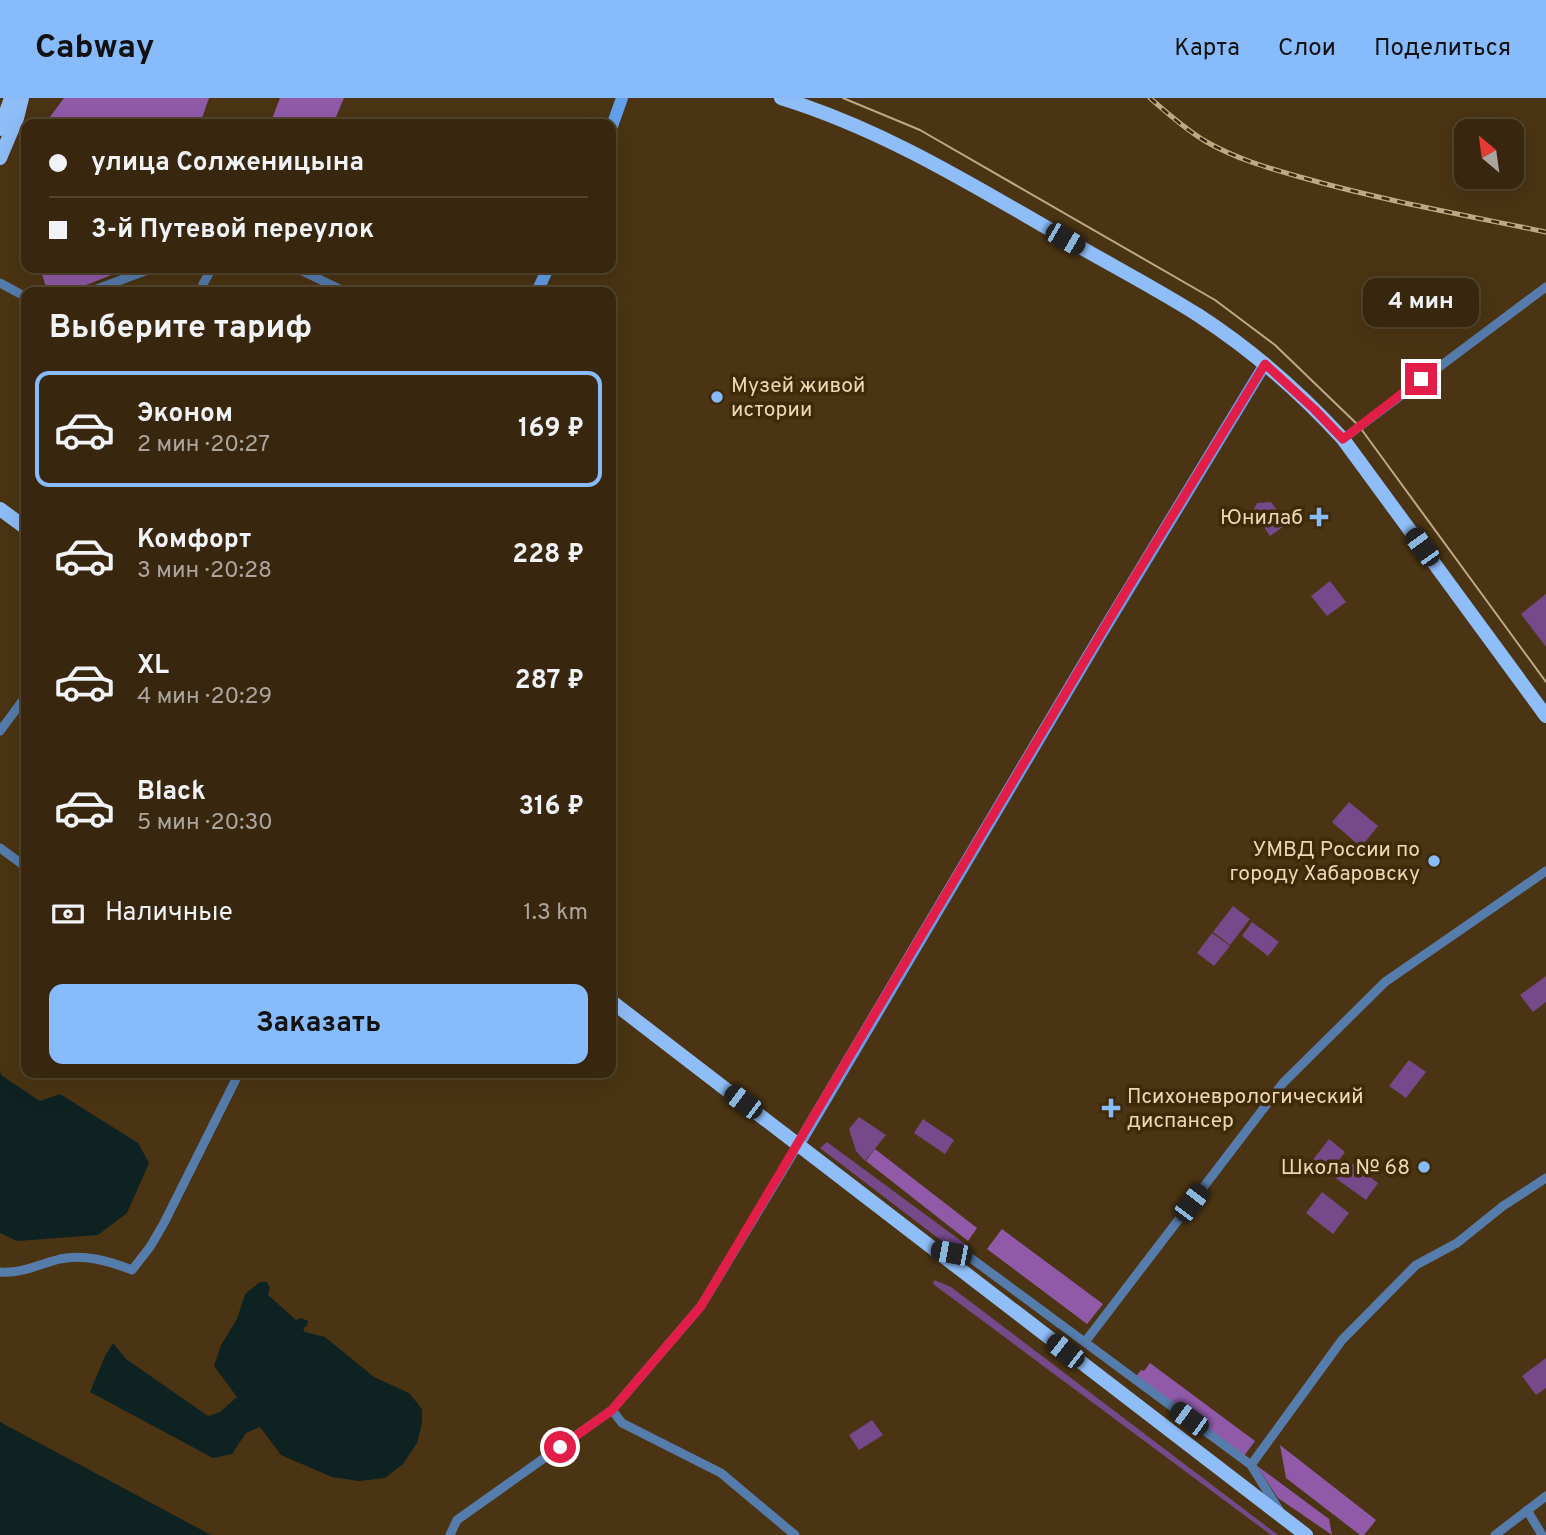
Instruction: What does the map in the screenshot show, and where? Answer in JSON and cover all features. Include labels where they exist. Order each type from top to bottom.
[{"type":"main road","points":[[0,129],[11,98]]},
{"type":"main road","points":[[0,158],[17,118],[22,98]]},
{"type":"main road","points":[[781,98],[856,126],[924,157],[1163,294],[1265,364],[1343,439],[1546,716]]},
{"type":"main road","points":[[0,509],[21,524]]},
{"type":"main road","points":[[616,1005],[1306,1535]]},
{"type":"street","points":[[615,119],[622,98]]},
{"type":"street","points":[[102,287],[140,273]]},
{"type":"street","points":[[306,273],[336,287]]},
{"type":"street","points":[[0,283],[21,294]]},
{"type":"street","points":[[1343,439],[1546,287]]},
{"type":"street","points":[[450,1535],[457,1520],[612,1410],[701,1306],[1093,647],[1265,364]]},
{"type":"street","points":[[0,731],[21,703]]},
{"type":"street","points":[[0,848],[21,863]]},
{"type":"street","points":[[1085,1342],[1283,1083],[1385,982],[1546,871]]},
{"type":"street","points":[[0,1272],[18,1272],[65,1258],[99,1259],[132,1270],[164,1223],[236,1078]]},
{"type":"street","points":[[1251,1465],[1342,1340],[1416,1265],[1457,1243],[1503,1206],[1546,1178]]},
{"type":"street","points":[[934,1250],[968,1256],[1251,1465],[1284,1518]]},
{"type":"street","points":[[612,1410],[622,1423],[721,1473],[795,1535]]},
{"type":"street","points":[[1495,1535],[1546,1496]]},
{"type":"street","points":[[1527,1510],[1542,1535]]},
{"type":"shaded area","points":[[64,98],[209,98],[202,119],[48,119]]},
{"type":"shaded area","points":[[280,98],[344,98],[335,119],[272,119]]},
{"type":"shaded area","points":[[42,273],[116,273],[81,287],[46,287]]},
{"type":"shaded area","points":[[1271,502],[1287,524],[1270,536],[1253,511],[1257,503]]},
{"type":"shaded area","points":[[1330,581],[1346,602],[1327,616],[1311,596]]},
{"type":"shaded area","points":[[1546,594],[1546,647],[1521,614]]},
{"type":"shaded area","points":[[1349,802],[1378,826],[1361,847],[1332,822]]},
{"type":"shaded area","points":[[1233,906],[1250,919],[1230,945],[1213,932]]},
{"type":"shaded area","points":[[1252,922],[1279,942],[1268,956],[1242,936]]},
{"type":"shaded area","points":[[1212,933],[1230,946],[1214,966],[1197,953]]},
{"type":"shaded area","points":[[1546,976],[1546,1002],[1533,1012],[1520,995]]},
{"type":"shaded area","points":[[1409,1060],[1426,1072],[1406,1098],[1389,1086]]},
{"type":"shaded area","points":[[859,1117],[886,1135],[865,1161],[856,1151],[849,1129]]},
{"type":"shaded area","points":[[923,1119],[954,1140],[945,1154],[914,1133]]},
{"type":"shaded area","points":[[1329,1139],[1345,1152],[1326,1177],[1309,1165]]},
{"type":"shaded area","points":[[827,1142],[968,1246],[961,1254],[955,1251],[820,1148]]},
{"type":"shaded area","points":[[875,1149],[977,1228],[968,1241],[866,1161]]},
{"type":"shaded area","points":[[1347,1160],[1378,1183],[1366,1200],[1334,1177]]},
{"type":"shaded area","points":[[1322,1192],[1349,1213],[1333,1234],[1306,1213]]},
{"type":"shaded area","points":[[1002,1229],[1103,1304],[1087,1324],[987,1249]]},
{"type":"shaded area","points":[[934,1280],[951,1287],[1278,1535],[1271,1535],[933,1284]]},
{"type":"shaded area","points":[[1546,1358],[1546,1388],[1536,1395],[1522,1376]]},
{"type":"shaded area","points":[[1150,1363],[1255,1441],[1244,1456],[1136,1377]]},
{"type":"shaded area","points":[[872,1420],[883,1435],[859,1450],[849,1435]]},
{"type":"shaded area","points":[[1280,1445],[1376,1520],[1364,1535],[1360,1535],[1286,1478]]},
{"type":"shaded area","points":[[1256,1465],[1329,1519],[1332,1535],[1278,1498]]},
{"type":"water","points":[[0,1069],[1,1075],[40,1101],[60,1094],[138,1143],[149,1163],[127,1213],[98,1235],[17,1241],[0,1233]]},
{"type":"water","points":[[260,1282],[267,1282],[270,1288],[268,1295],[296,1320],[301,1318],[308,1321],[303,1328],[305,1332],[325,1337],[374,1377],[409,1393],[422,1409],[422,1424],[417,1443],[403,1464],[385,1478],[359,1481],[332,1477],[281,1455],[260,1427],[246,1433],[232,1454],[213,1458],[90,1392],[113,1343],[126,1359],[208,1416],[220,1412],[237,1397],[214,1366],[221,1345],[237,1319],[245,1294]]},
{"type":"water","points":[[0,1422],[211,1535],[0,1535]]},
{"type":"tram line","points":[[843,98],[920,130],[1215,300],[1275,345],[1359,426],[1546,682]]},
{"type":"railway","points":[[1150,98],[1205,141],[1264,166],[1361,193],[1546,232]]},
{"type":"place","name":"Музей живой истории","points":[[717,397]]},
{"type":"place","name":"Юнилаб","points":[[1319,517]]},
{"type":"place","name":"УМВД России по городу Хабаровску","points":[[1434,861]]},
{"type":"place","name":"Психоневрологический диспансер","points":[[1111,1108]]},
{"type":"place","name":"Школа № 68","points":[[1424,1167]]},
{"type":"route","points":[[560,1447],[612,1410],[701,1306],[1125,593],[1265,364],[1343,439],[1421,379]]}]
